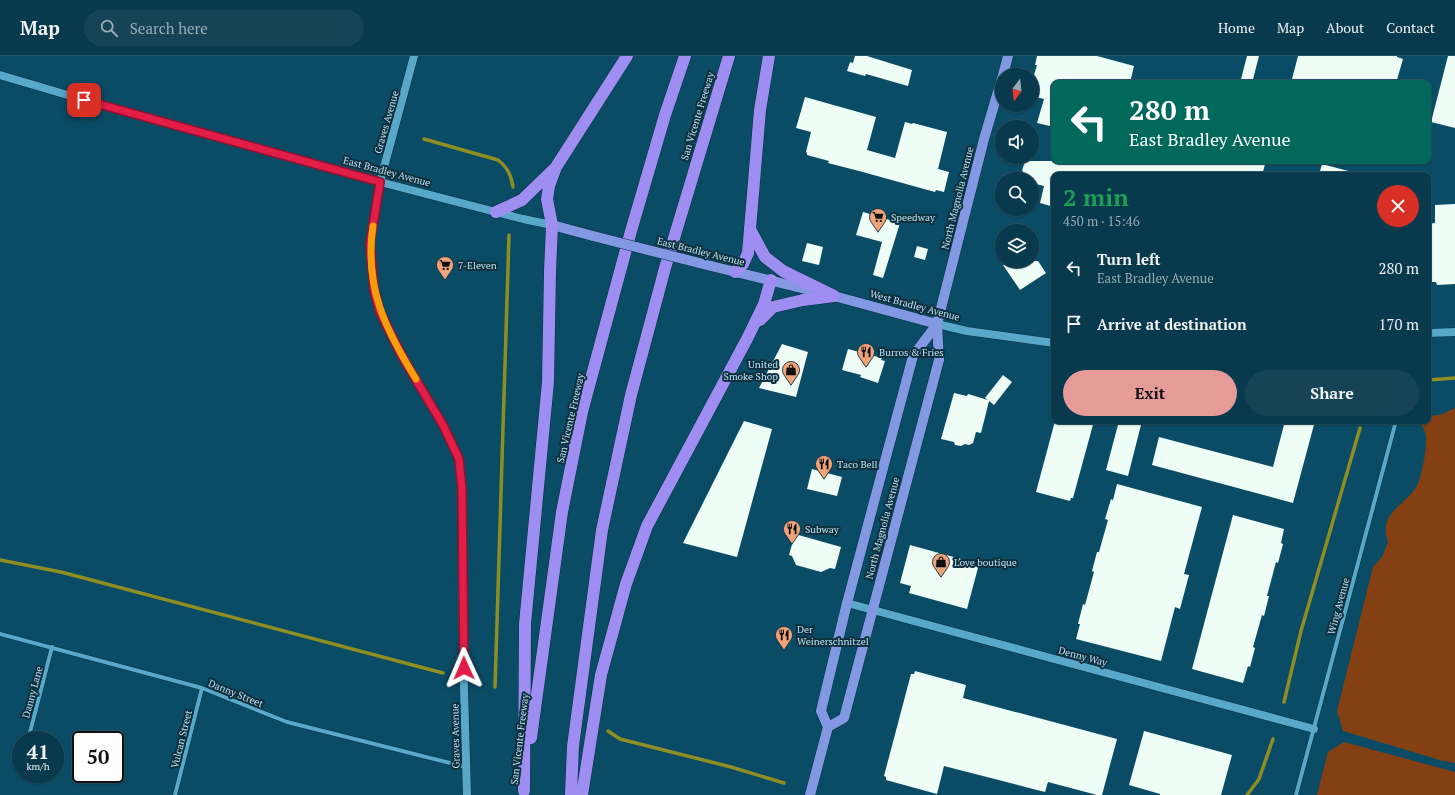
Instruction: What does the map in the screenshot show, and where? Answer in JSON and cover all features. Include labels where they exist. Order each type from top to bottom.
[{"type":"highway","points":[[524,793],[525,624],[548,382],[552,225],[547,199],[549,186],[556,167],[627,56]]},
{"type":"highway","name":"San Vicente Freeway","points":[[524,793],[562,512],[582,412],[631,231],[665,115],[686,56]]},
{"type":"highway","name":"San Vicente Freeway","points":[[571,795],[573,746],[602,530],[631,395],[665,268],[729,56]]},
{"type":"highway","points":[[735,272],[743,264],[748,253],[760,110],[769,56]]},
{"type":"highway","points":[[496,212],[522,200],[556,167]]},
{"type":"highway","points":[[750,229],[765,257],[783,271],[834,296]]},
{"type":"highway","points":[[582,795],[601,675],[626,584],[647,526],[748,337],[764,304],[771,280]]},
{"type":"highway","points":[[748,337],[763,316],[773,307],[803,300],[834,296]]},
{"type":"main road","name":"Graves Avenue","points":[[414,56],[380,182],[370,244],[374,290],[380,312],[403,358],[443,425],[459,459],[462,489],[463,661],[467,795]]},
{"type":"main road","name":"North Magnolia Avenue","points":[[1004,68],[1008,56]]},
{"type":"main road","name":"East Bradley Avenue","points":[[0,75],[122,111],[380,182],[710,266],[771,280]]},
{"type":"main road","name":"North Magnolia Avenue","points":[[936,324],[913,356],[847,603],[821,711],[828,727],[844,718],[873,610],[939,360],[936,324],[995,100]]},
{"type":"main road","name":"West Bradley Avenue","points":[[771,280],[967,331],[1051,343]]},
{"type":"main road","points":[[1431,333],[1455,332]]},
{"type":"main road","name":"Denny Way","points":[[847,603],[1314,728]]},
{"type":"main road","points":[[810,795],[828,727]]},
{"type":"street","name":"Wing Avenue","points":[[1296,795],[1395,424]]},
{"type":"street","name":"Danny Street","points":[[0,634],[202,688],[287,722],[466,768]]},
{"type":"street","name":"Danny Lane","points":[[30,731],[52,647]]},
{"type":"street","name":"Vulcan Street","points":[[175,795],[202,688]]},
{"type":"shaded area","points":[[1455,408],[1455,763],[1443,761],[1343,731],[1337,711],[1373,567],[1382,557],[1388,542],[1386,524],[1393,512],[1418,485],[1424,463],[1426,440],[1426,433],[1422,424],[1431,424],[1431,416],[1440,415]]},
{"type":"shaded area","points":[[1344,742],[1455,772],[1455,795],[1317,795],[1328,752]]},
{"type":"building","points":[[855,56],[867,56],[912,70],[908,86],[866,74],[865,76],[847,71],[850,62],[853,63]]},
{"type":"building","points":[[1037,56],[1097,56],[1134,66],[1131,80],[1051,80],[1051,126],[1039,123],[1038,120],[1044,99],[1039,98],[1039,68],[1036,68],[1037,65],[1035,65]]},
{"type":"building","points":[[1247,56],[1259,56],[1253,80],[1241,80]]},
{"type":"building","points":[[1298,56],[1397,56],[1403,59],[1397,80],[1292,80]]},
{"type":"building","points":[[1448,56],[1455,56],[1455,128],[1431,122]]},
{"type":"building","points":[[805,97],[876,117],[867,150],[895,158],[905,122],[947,132],[938,169],[949,172],[944,192],[936,190],[935,192],[828,163],[829,161],[807,155],[806,152],[811,132],[796,128]]},
{"type":"building","points":[[1039,161],[1051,161],[1051,164],[1265,164],[1263,172],[1051,172],[1051,206],[1040,203],[1044,186],[1039,185],[1039,172],[1023,171],[1024,164],[1039,164]]},
{"type":"building","points":[[1322,164],[1352,172],[1320,172]]},
{"type":"building","points":[[1455,204],[1455,284],[1437,285],[1436,282],[1431,282],[1431,224],[1435,223],[1435,205]]},
{"type":"building","points":[[863,212],[900,223],[883,278],[873,275],[882,242],[856,235]]},
{"type":"building","points":[[807,243],[823,247],[819,265],[802,261]]},
{"type":"building","points":[[917,246],[928,249],[925,260],[914,257]]},
{"type":"building","points":[[1039,262],[1046,273],[1020,290],[1005,268],[1039,268]]},
{"type":"building","points":[[782,344],[808,352],[796,397],[759,388]]},
{"type":"building","points":[[848,349],[882,358],[881,360],[885,361],[878,383],[860,377],[861,375],[842,370]]},
{"type":"building","points":[[1003,375],[1012,382],[994,405],[989,401],[981,433],[976,432],[973,443],[961,446],[955,445],[954,442],[941,439],[954,393],[967,396],[968,394],[988,400],[985,398]]},
{"type":"building","points":[[744,421],[772,429],[737,557],[683,543]]},
{"type":"building","points":[[1054,424],[1093,424],[1073,498],[1071,498],[1070,501],[1036,492]]},
{"type":"building","points":[[1118,424],[1141,424],[1128,476],[1106,470]]},
{"type":"building","points":[[1284,424],[1314,424],[1293,503],[1152,465],[1159,437],[1273,467]]},
{"type":"building","points":[[812,469],[842,477],[837,496],[807,489]]},
{"type":"building","points":[[1117,484],[1202,507],[1184,574],[1189,575],[1180,609],[1175,607],[1161,661],[1076,639],[1083,604],[1085,605],[1094,572],[1092,571],[1097,552],[1099,552],[1108,520],[1105,519],[1111,499],[1113,500]]},
{"type":"building","points":[[1233,515],[1284,529],[1281,543],[1283,544],[1278,563],[1276,562],[1267,596],[1269,596],[1264,616],[1262,615],[1253,647],[1255,648],[1250,667],[1248,666],[1243,683],[1192,669]]},
{"type":"building","points":[[795,534],[841,547],[835,569],[830,568],[821,572],[796,565],[792,556],[789,555]]},
{"type":"building","points":[[910,545],[979,564],[967,609],[909,593],[911,586],[900,583]]},
{"type":"building","points":[[915,671],[966,685],[963,698],[1117,739],[1102,795],[1048,782],[1045,792],[944,766],[937,794],[886,780],[886,777],[884,776],[911,674],[914,674]]},
{"type":"building","points":[[1144,731],[1232,755],[1221,795],[1160,795],[1129,785]]},
{"type":"waterway","points":[[424,139],[498,160],[508,172],[513,187]]},
{"type":"waterway","points":[[495,687],[509,235]]},
{"type":"waterway","points":[[1431,380],[1455,378]]},
{"type":"waterway","points":[[1284,702],[1301,631],[1360,428]]},
{"type":"waterway","points":[[0,560],[61,572],[443,673]]},
{"type":"waterway","points":[[608,731],[620,739],[731,767],[784,783]]},
{"type":"waterway","points":[[1247,795],[1259,779],[1273,739]]},
{"type":"slow traffic","points":[[373,226],[370,244],[374,290],[380,312],[403,358],[416,379]]},
{"type":"place","name":"Speedway","points":[[878,232]]},
{"type":"place","name":"7-Eleven","points":[[445,280]]},
{"type":"place","name":"Burros & Fries","points":[[866,367]]},
{"type":"place","name":"United Smoke Shop","points":[[791,385]]},
{"type":"place","name":"Taco Bell","points":[[824,479]]},
{"type":"place","name":"Subway","points":[[792,544]]},
{"type":"place","name":"Love boutique","points":[[941,577]]},
{"type":"place","name":"Der Weinerschnitzel","points":[[784,650]]},
{"type":"route","points":[[84,100],[380,182],[370,244],[374,290],[380,312],[403,358],[443,425],[459,459],[462,489],[464,668]]}]
